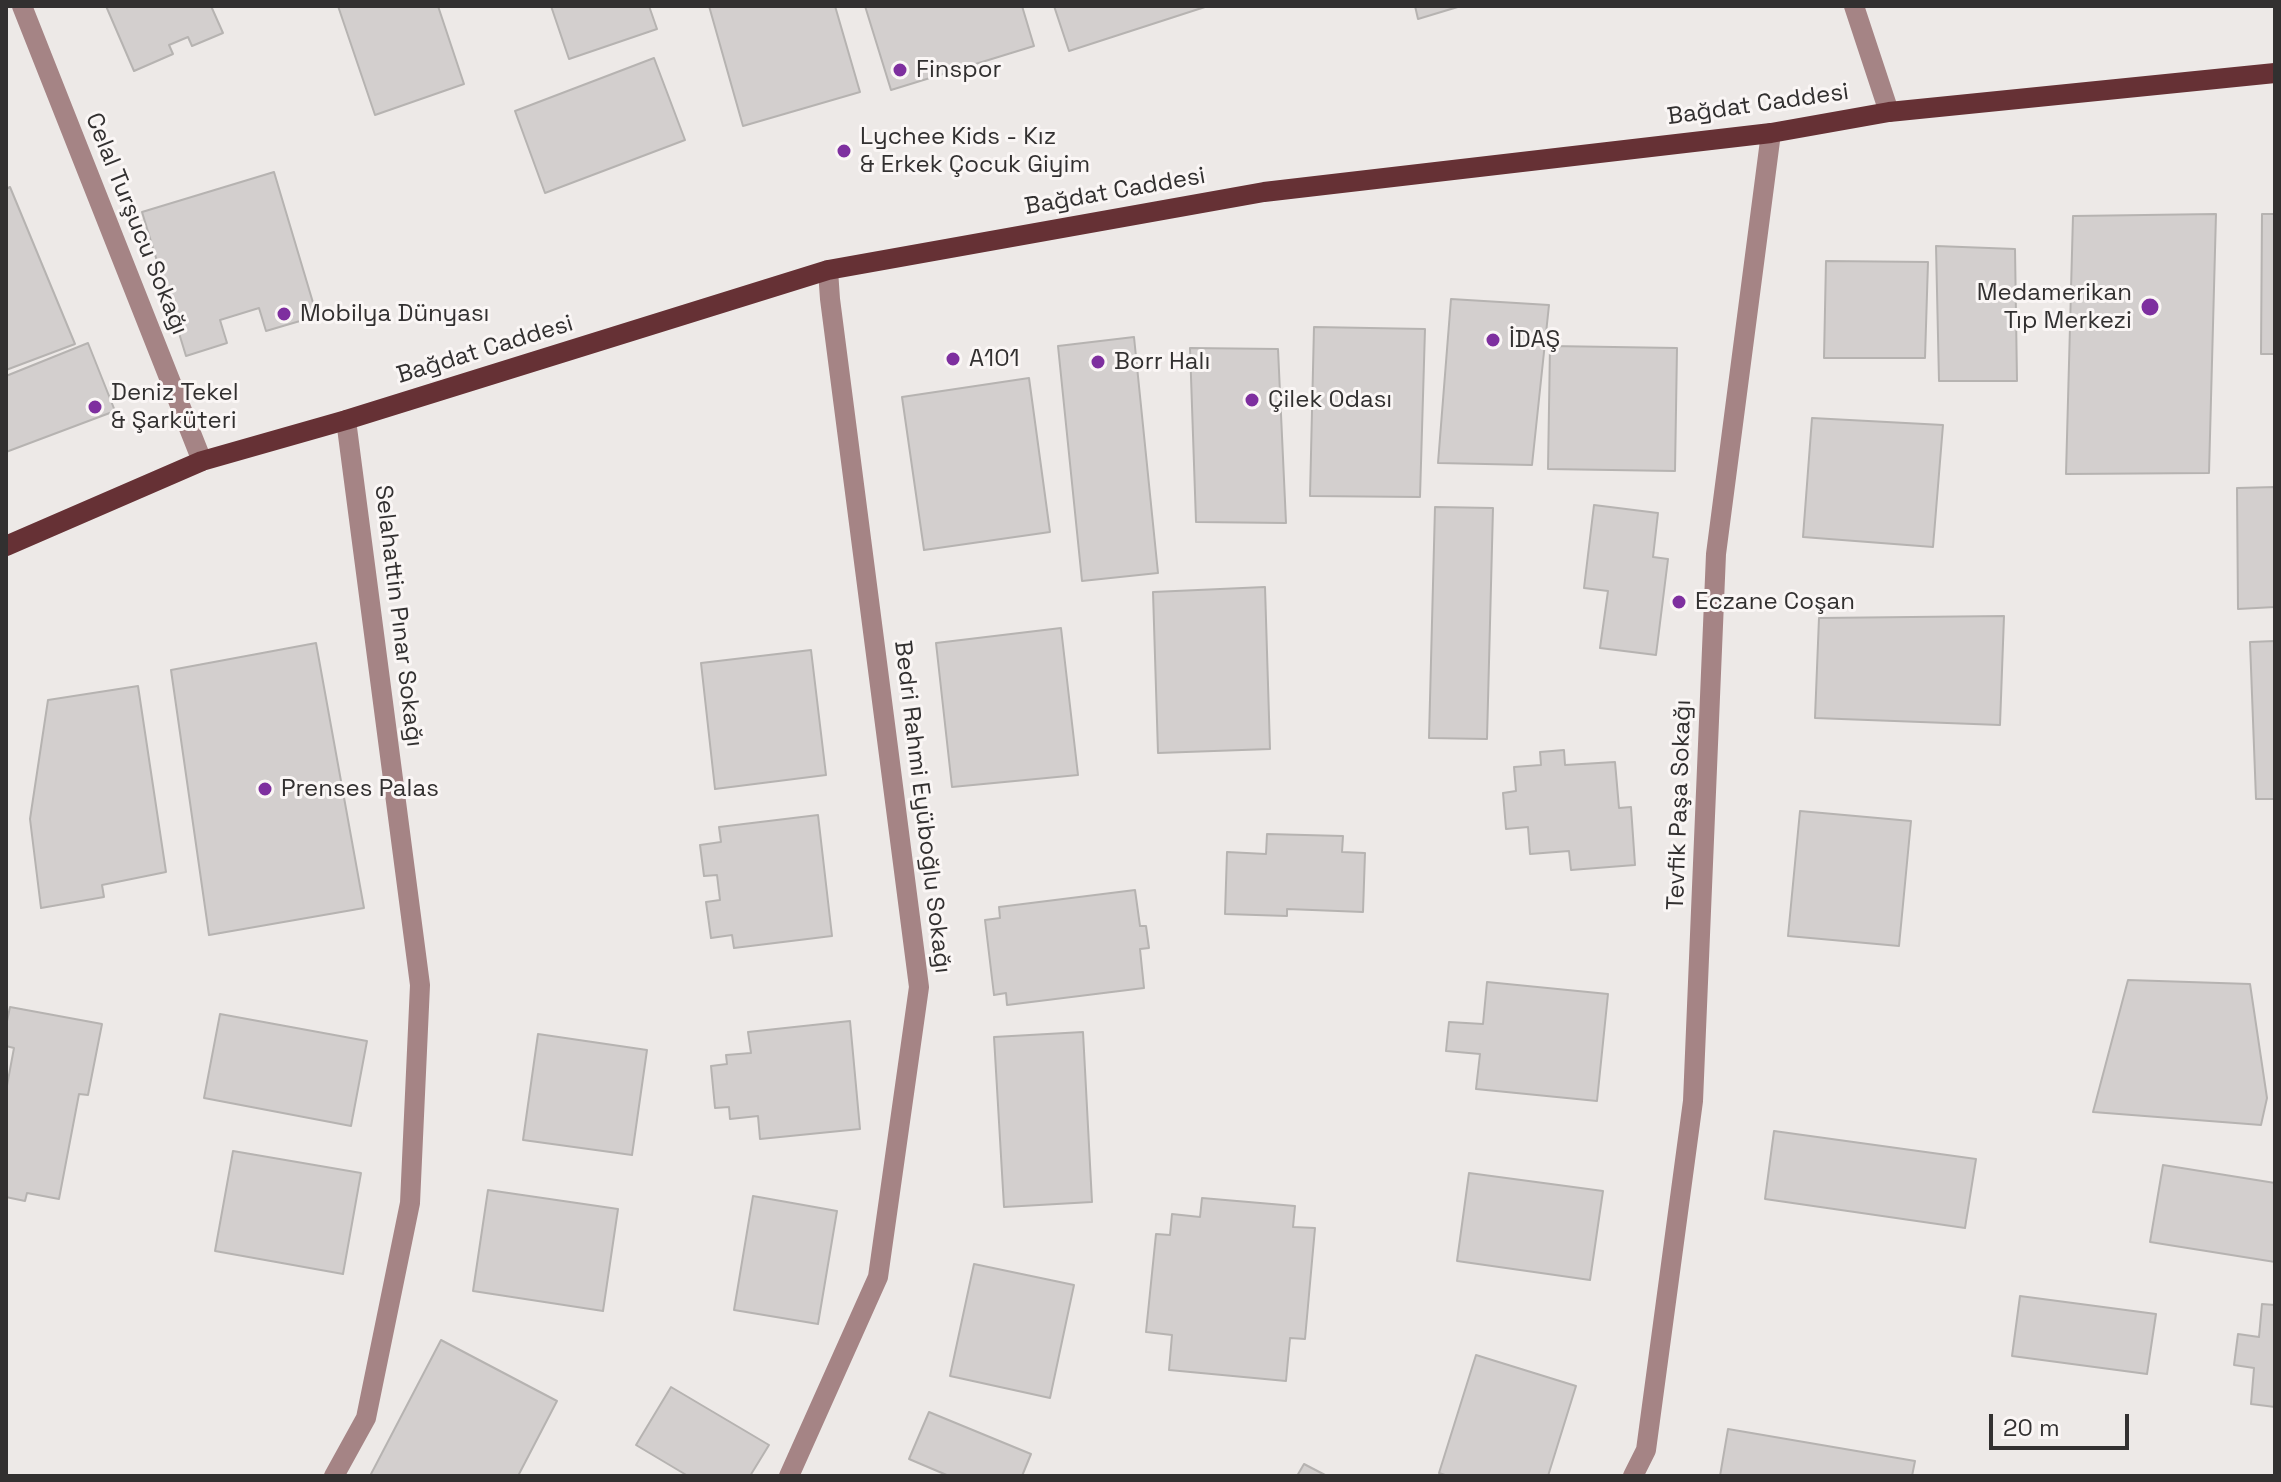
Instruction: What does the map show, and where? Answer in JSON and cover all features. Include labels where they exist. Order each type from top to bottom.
[{"type":"main road","name":"Bağdat Caddesi","points":[[6,546],[202,461],[346,420],[828,270],[1264,192],[1771,133],[1889,112],[2275,73]]},
{"type":"street","name":"Celal Turşucu Sokağı","points":[[22,6],[202,461]]},
{"type":"street","points":[[1854,6],[1889,112]]},
{"type":"street","name":"Tevfik Paşa Sokağı","points":[[1633,1476],[1646,1450],[1693,1101],[1716,554],[1771,133]]},
{"type":"street","name":"Bedri Rahmi Eyüboğlu Sokağı","points":[[789,1476],[878,1277],[919,987],[828,270]]},
{"type":"street","name":"Selahattin Pınar Sokağı","points":[[334,1476],[366,1418],[410,1203],[420,985],[346,420]]},
{"type":"building","points":[[106,6],[211,6],[223,33],[192,46],[188,37],[169,45],[173,54],[134,71]]},
{"type":"building","points":[[338,6],[438,6],[464,84],[375,115]]},
{"type":"building","points":[[551,6],[649,6],[657,29],[569,59]]},
{"type":"building","points":[[709,6],[835,6],[860,92],[743,126]]},
{"type":"building","points":[[865,6],[1022,6],[1034,46],[891,90]]},
{"type":"building","points":[[1054,6],[1208,6],[1069,51]]},
{"type":"building","points":[[1415,6],[1461,6],[1418,19]]},
{"type":"building","points":[[654,58],[685,140],[545,193],[515,111]]},
{"type":"building","points":[[274,172],[317,316],[266,331],[259,308],[220,320],[227,343],[186,356],[142,212]]},
{"type":"building","points":[[10,187],[75,344],[6,370],[6,189]]},
{"type":"building","points":[[2216,214],[2209,473],[2066,474],[2073,216]]},
{"type":"building","points":[[2262,214],[2275,214],[2275,354],[2261,354]]},
{"type":"building","points":[[1936,246],[2015,249],[2017,381],[1939,381]]},
{"type":"building","points":[[1826,261],[1928,262],[1925,358],[1824,358]]},
{"type":"building","points":[[1451,299],[1549,305],[1532,465],[1438,463]]},
{"type":"building","points":[[1314,327],[1425,329],[1420,497],[1310,496]]},
{"type":"building","points":[[1134,337],[1158,573],[1082,581],[1058,346]]},
{"type":"building","points":[[88,343],[115,411],[6,452],[6,376]]},
{"type":"building","points":[[1550,346],[1677,348],[1675,471],[1548,469]]},
{"type":"building","points":[[1190,348],[1278,349],[1286,523],[1196,522]]},
{"type":"building","points":[[1029,378],[1050,532],[924,550],[902,397]]},
{"type":"building","points":[[1812,418],[1943,425],[1933,547],[1803,537]]},
{"type":"building","points":[[2275,487],[2275,607],[2238,609],[2237,488]]},
{"type":"building","points":[[1594,505],[1658,513],[1653,557],[1668,559],[1656,655],[1600,648],[1608,591],[1584,588]]},
{"type":"building","points":[[1435,507],[1493,508],[1487,739],[1429,738]]},
{"type":"building","points":[[1265,587],[1270,749],[1158,753],[1153,592]]},
{"type":"building","points":[[2004,616],[2000,725],[1815,718],[1819,618]]},
{"type":"building","points":[[1061,628],[1078,775],[952,787],[936,643]]},
{"type":"building","points":[[2275,641],[2275,799],[2256,799],[2250,642]]},
{"type":"building","name":"Prenses Palas","points":[[316,643],[364,908],[209,935],[171,670]]},
{"type":"building","points":[[811,650],[826,775],[715,789],[701,663]]},
{"type":"building","points":[[138,686],[166,872],[102,885],[104,897],[41,908],[30,819],[48,700]]},
{"type":"building","points":[[1564,750],[1565,765],[1615,762],[1619,808],[1631,807],[1635,865],[1571,870],[1569,851],[1530,854],[1528,827],[1506,829],[1503,793],[1516,791],[1514,767],[1541,765],[1540,752]]},
{"type":"building","points":[[1800,811],[1911,821],[1899,946],[1788,936]]},
{"type":"building","points":[[818,815],[832,936],[734,948],[732,935],[711,938],[706,902],[720,900],[717,875],[704,876],[700,845],[721,842],[719,827]]},
{"type":"building","points":[[1267,834],[1343,836],[1342,852],[1365,853],[1363,912],[1287,909],[1287,916],[1225,914],[1227,852],[1266,854]]},
{"type":"building","points":[[1135,890],[1140,926],[1146,926],[1149,948],[1140,949],[1144,988],[1007,1005],[1006,993],[994,995],[985,920],[1000,918],[999,907]]},
{"type":"building","points":[[2128,980],[2250,984],[2267,1098],[2261,1125],[2093,1112]]},
{"type":"building","points":[[1487,982],[1608,994],[1597,1101],[1476,1089],[1480,1054],[1446,1051],[1449,1022],[1483,1024]]},
{"type":"building","points":[[10,1007],[102,1024],[88,1095],[79,1094],[59,1199],[27,1193],[25,1201],[6,1197],[6,1091],[14,1048],[6,1046]]},
{"type":"building","points":[[220,1014],[367,1041],[351,1126],[204,1098]]},
{"type":"building","points":[[850,1021],[860,1129],[760,1139],[758,1116],[730,1119],[729,1107],[715,1108],[711,1066],[727,1064],[726,1055],[751,1053],[748,1032]]},
{"type":"building","points":[[1083,1032],[1092,1202],[1004,1207],[994,1037]]},
{"type":"building","points":[[538,1034],[647,1050],[632,1155],[523,1140]]},
{"type":"building","points":[[1774,1131],[1976,1159],[1965,1228],[1765,1199]]},
{"type":"building","points":[[233,1151],[361,1173],[343,1274],[215,1251]]},
{"type":"building","points":[[2163,1165],[2275,1183],[2275,1262],[2150,1242]]},
{"type":"building","points":[[1469,1173],[1603,1191],[1590,1280],[1457,1261]]},
{"type":"building","points":[[488,1190],[618,1209],[603,1311],[473,1291]]},
{"type":"building","points":[[753,1196],[837,1211],[818,1324],[734,1310]]},
{"type":"building","points":[[1202,1198],[1295,1206],[1293,1227],[1315,1228],[1305,1339],[1290,1338],[1286,1381],[1169,1370],[1172,1335],[1146,1332],[1156,1234],[1170,1235],[1172,1214],[1200,1217]]},
{"type":"building","points":[[974,1264],[1074,1285],[1050,1398],[950,1376]]},
{"type":"building","points":[[2020,1296],[2156,1314],[2147,1374],[2012,1356]]},
{"type":"building","points":[[2262,1304],[2275,1305],[2275,1407],[2251,1404],[2254,1368],[2234,1365],[2238,1334],[2259,1337]]},
{"type":"building","points":[[441,1340],[557,1401],[518,1476],[370,1476]]},
{"type":"building","points":[[1476,1355],[1576,1386],[1548,1476],[1448,1476],[1439,1473]]},
{"type":"building","points":[[671,1387],[769,1445],[750,1476],[688,1476],[636,1445]]},
{"type":"building","points":[[929,1412],[1031,1454],[1022,1476],[949,1476],[909,1459]]},
{"type":"building","points":[[1728,1429],[1915,1461],[1912,1476],[1720,1476]]},
{"type":"building","points":[[1304,1464],[1327,1476],[1297,1476]]},
{"type":"place","name":"Finspor","points":[[900,70]]},
{"type":"place","name":"Lychee Kids - Kız & Erkek Çocuk Giyim","points":[[844,151]]},
{"type":"place","name":"Medamerikan Tıp Merkezi","points":[[2150,307]]},
{"type":"place","name":"Mobilya Dünyası","points":[[284,314]]},
{"type":"place","name":"İDAŞ","points":[[1493,340]]},
{"type":"place","name":"A101","points":[[953,359]]},
{"type":"place","name":"Borr Halı","points":[[1098,362]]},
{"type":"place","name":"Çilek Odası","points":[[1252,400]]},
{"type":"place","name":"Deniz Tekel & Şarküteri","points":[[95,407]]},
{"type":"place","name":"Eczane Coşan","points":[[1679,602]]},
{"type":"place","name":"Prenses Palas","points":[[265,789]]}]
